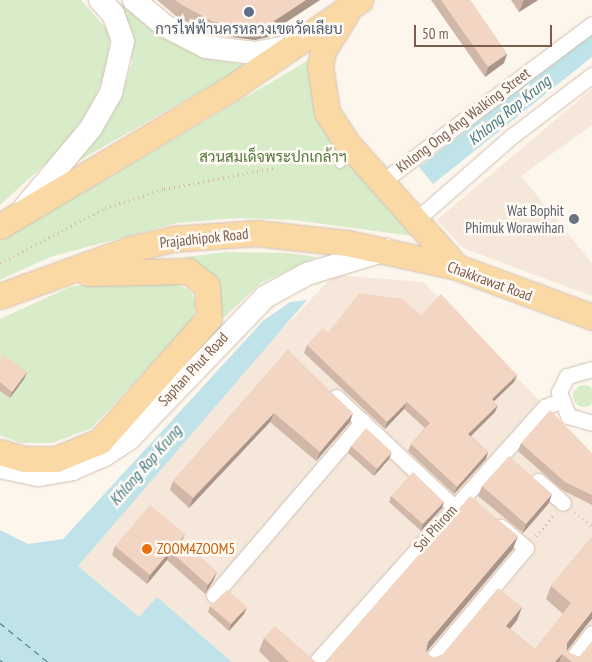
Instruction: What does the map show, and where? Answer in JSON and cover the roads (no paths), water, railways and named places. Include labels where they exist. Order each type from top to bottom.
[{"type":"main road","points":[[7,222],[230,90],[356,3]]},
{"type":"main road","points":[[356,3],[323,51],[320,66],[327,112],[347,158],[385,184],[457,267]]},
{"type":"main road","name":"Prajadhipok Road","points":[[0,296],[130,249],[215,235],[298,236],[386,250]]},
{"type":"main road","name":"Chakkrawat Road","points":[[386,250],[457,267],[592,317]]},
{"type":"main road","points":[[0,452],[24,460],[56,458],[100,441],[209,318],[207,286],[188,271],[54,275]]},
{"type":"street","points":[[7,222],[75,148],[111,93],[123,41],[113,14],[100,0]]},
{"type":"street","points":[[134,0],[165,26],[206,47],[255,53],[292,46]]},
{"type":"street","name":"Khlong Ong Ang Walking Street","points":[[385,184],[592,24]]},
{"type":"street","points":[[412,216],[592,75]]},
{"type":"street","name":"Saphan Phut Road","points":[[0,467],[39,475],[72,469],[104,456],[129,439],[265,297],[307,274],[386,250]]},
{"type":"street","points":[[592,369],[567,376],[559,401],[568,416],[592,422]]},
{"type":"street","points":[[323,384],[363,421],[459,501],[478,507]]},
{"type":"street","name":"Soi Phirom","points":[[316,662],[545,407],[559,401]]},
{"type":"street","points":[[214,595],[363,421]]},
{"type":"street","points":[[504,452],[563,503]]},
{"type":"street","points":[[430,662],[526,548],[492,519]]},
{"type":"street","points":[[570,662],[592,633]]},
{"type":"water","name":"Khlong Rop Krung","points":[[592,32],[592,57],[433,184],[419,167]]},
{"type":"water","points":[[307,300],[78,566],[139,617],[157,597],[232,662],[0,662],[0,530],[28,544],[63,539],[263,321],[290,302]]},
{"type":"place","name":"การไฟฟ้านครหลวงเขตวัดเลียบ","points":[[249,12]]},
{"type":"place","name":"Wat Bophit Phimuk Worawihan","points":[[574,219]]},
{"type":"place","name":"ZOOM4ZOOM5","points":[[147,549]]},
{"type":"park label","name":"สวนสมเด็จพระปกเกล้าฯ","points":[[273,157]]}]
